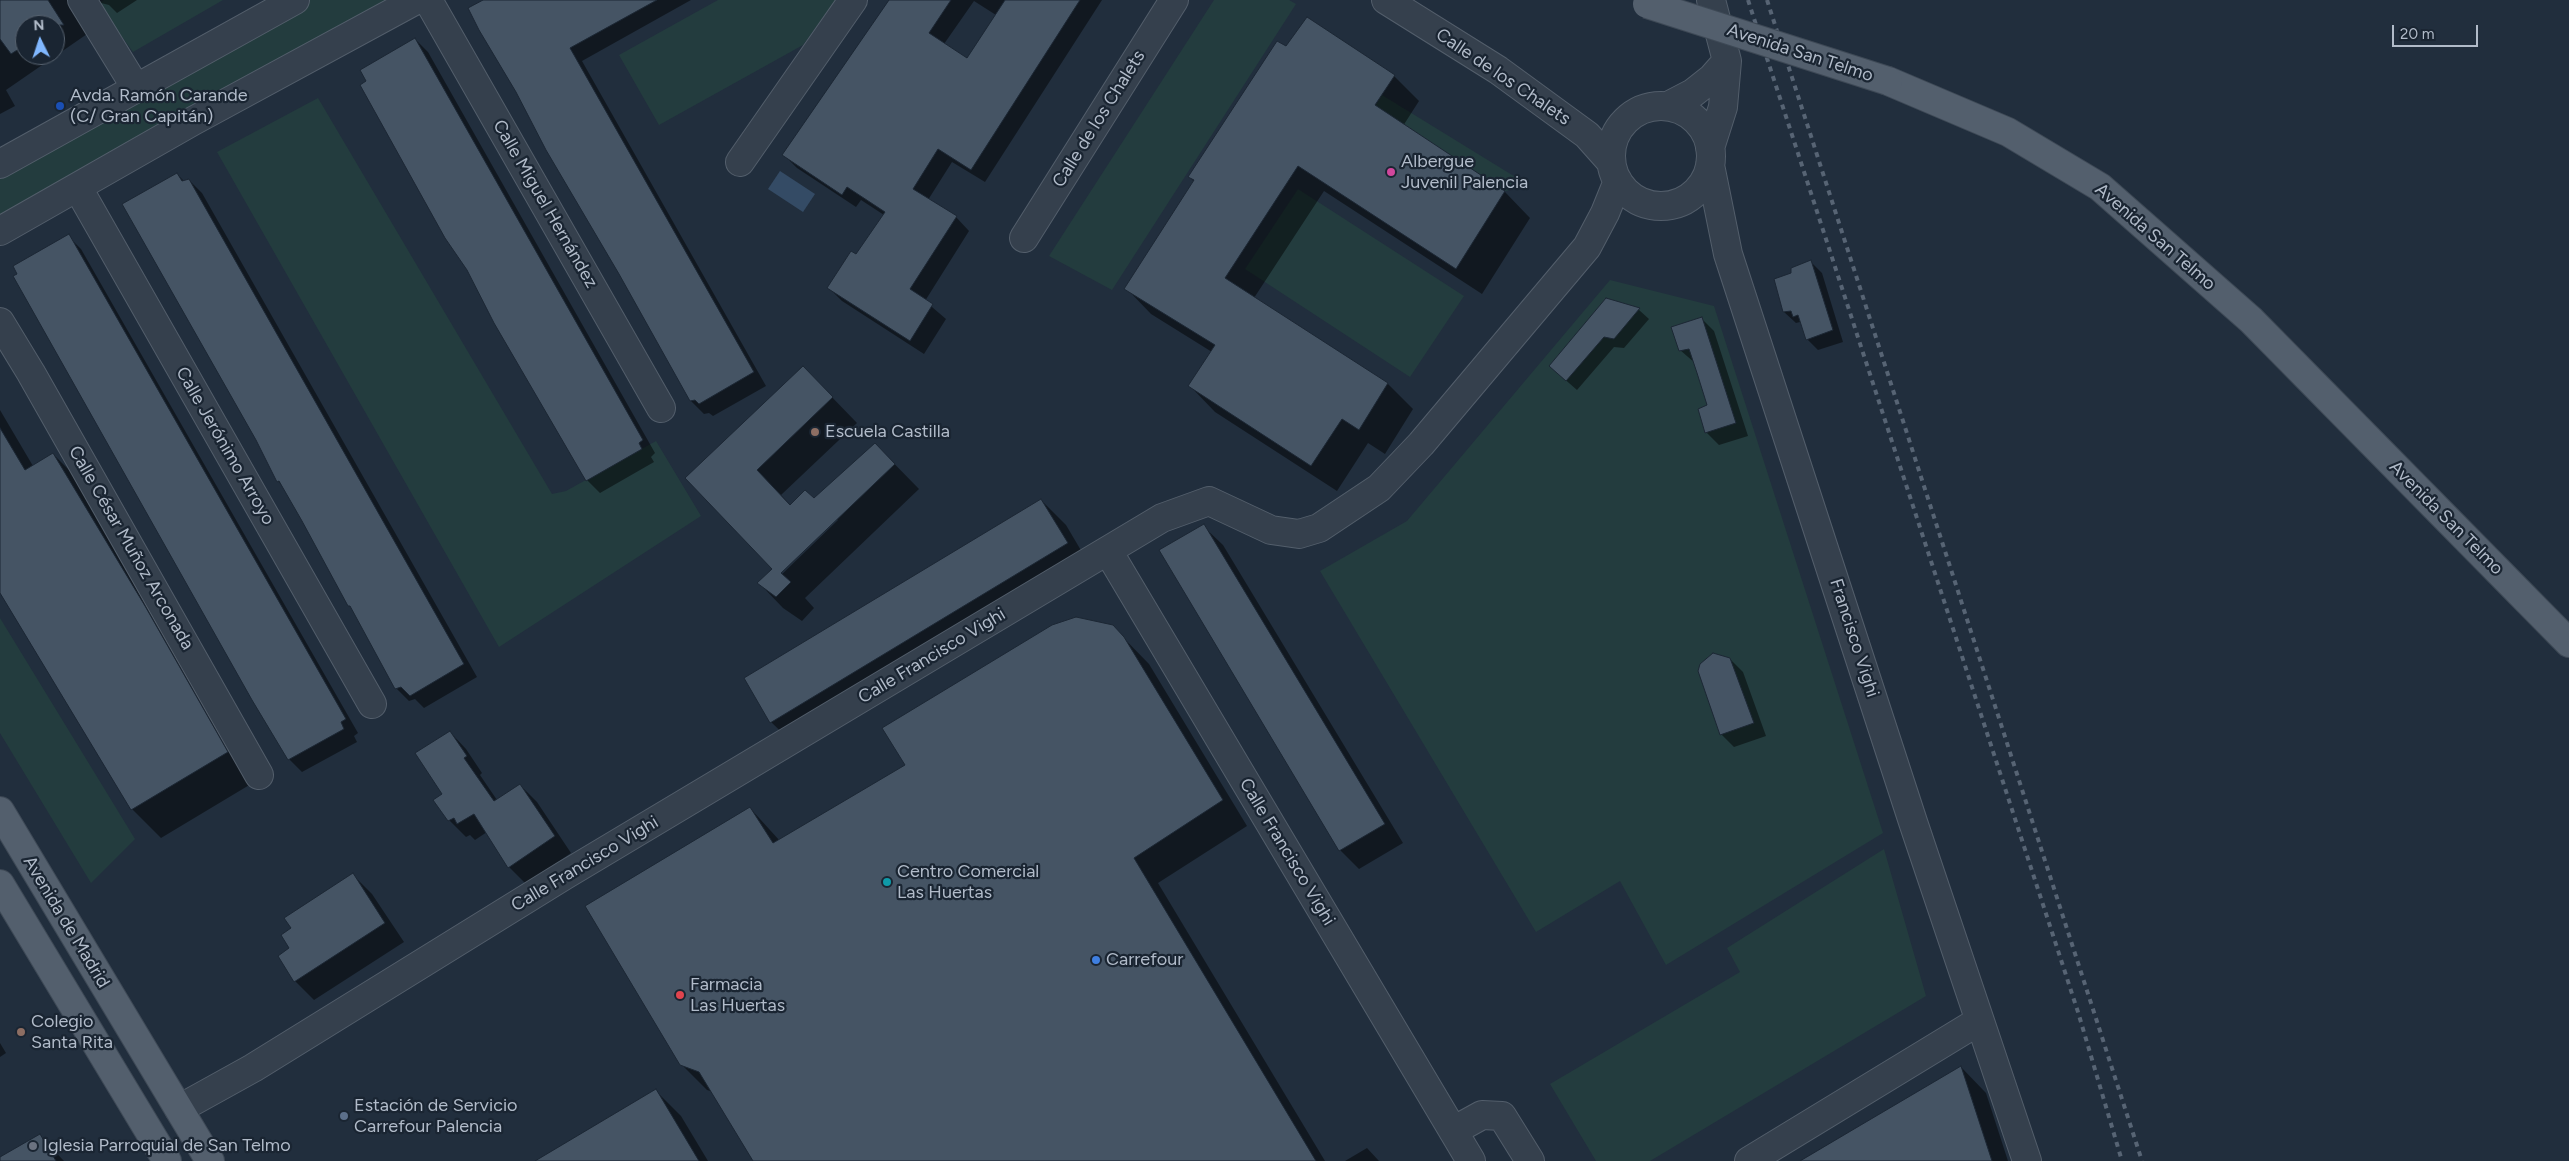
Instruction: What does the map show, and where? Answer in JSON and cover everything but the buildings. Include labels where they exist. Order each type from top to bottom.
[{"type":"main road","name":"Avenida San Telmo","points":[[1640,2],[1888,81],[2008,132],[2100,187],[2251,320],[2569,643]]},
{"type":"main road","name":"Avenida de Madrid","points":[[0,811],[210,1161]]},
{"type":"main road","name":"Avenida de Madrid","points":[[0,884],[167,1161]]},
{"type":"street","points":[[82,0],[136,88]]},
{"type":"street","points":[[0,164],[295,0]]},
{"type":"street","points":[[0,231],[194,121],[416,0]]},
{"type":"street","name":"Calle Miguel Hernández","points":[[428,0],[661,408]]},
{"type":"street","points":[[740,162],[853,0]]},
{"type":"street","name":"Calle de los Chalets","points":[[1024,238],[1174,0]]},
{"type":"street","name":"Calle de los Chalets","points":[[1386,0],[1498,70],[1587,135],[1615,172]]},
{"type":"street","points":[[1108,551],[1162,518],[1208,501],[1272,530],[1299,534],[1318,528],[1379,488],[1421,444],[1587,248],[1623,220],[1694,194],[1704,181],[1723,107],[1728,61],[1712,0]]},
{"type":"street","points":[[1587,248],[1605,213],[1615,172],[1612,146],[1618,130],[1628,118],[1648,108],[1668,106],[1699,88],[1728,61]]},
{"type":"street","points":[[1668,106],[1687,113],[1696,120],[1708,138],[1710,156]]},
{"type":"street","name":"Francisco Vighi","points":[[1710,156],[1728,254],[1979,1021]]},
{"type":"street","points":[[1615,172],[1635,198],[1664,205]]},
{"type":"street","name":"Calle Jerónimo Arroyo","points":[[78,188],[372,704]]},
{"type":"street","name":"Francisco Vighi","points":[[1664,205],[1698,214],[1713,228],[1728,254]]},
{"type":"street","name":"Calle César Muñoz Arconada","points":[[0,322],[31,373],[259,775]]},
{"type":"street","name":"Calle Francisco Vighi","points":[[179,1109],[253,1068],[565,875],[1108,551],[1472,1161]]},
{"type":"street","points":[[1749,1161],[1979,1021],[2027,1161]]},
{"type":"street","points":[[1453,1131],[1482,1115],[1502,1116],[1530,1161]]},
{"type":"green space","points":[[104,0],[223,0],[133,52],[98,4]]},
{"type":"green space","points":[[302,0],[413,0],[0,231],[0,167]]},
{"type":"green space","points":[[718,0],[836,0],[803,45],[659,125],[619,55]]},
{"type":"green space","points":[[1214,0],[1289,0],[1296,4],[1112,290],[1049,256]]},
{"type":"green space","points":[[1382,95],[1530,186],[1505,191],[1375,106]]},
{"type":"green space","points":[[318,98],[552,494],[566,491],[656,441],[701,516],[499,647],[217,152]]},
{"type":"green space","points":[[1298,189],[1464,296],[1410,377],[1245,269]]},
{"type":"green space","points":[[1610,280],[1714,306],[1883,833],[1666,965],[1620,881],[1536,932],[1320,571],[1407,521]]},
{"type":"green space","points":[[0,618],[135,839],[91,883],[0,733]]},
{"type":"green space","points":[[1884,849],[1926,996],[1650,1161],[1596,1161],[1550,1084],[1740,972],[1727,948]]},
{"type":"water","points":[[780,171],[815,194],[803,212],[768,189]]},
{"type":"railway","points":[[1748,0],[2078,1012],[2122,1161]]},
{"type":"railway","points":[[1767,0],[2142,1161]]},
{"type":"place","name":"Avda. Ramón Carande (C/ Gran Capitán)","points":[[60,106]]},
{"type":"place","name":"Albergue Juvenil Palencia","points":[[1391,172]]},
{"type":"place","name":"Escuela Castilla","points":[[815,432]]},
{"type":"place","name":"Centro Comercial Las Huertas","points":[[887,882]]},
{"type":"place","name":"Carrefour","points":[[1096,960]]},
{"type":"place","name":"Farmacia Las Huertas","points":[[680,995]]},
{"type":"place","name":"Colegio Santa Rita","points":[[21,1032]]},
{"type":"place","name":"Estación de Servicio Carrefour Palencia","points":[[344,1116]]},
{"type":"place","name":"Iglesia Parroquial de San Telmo","points":[[33,1146]]}]
